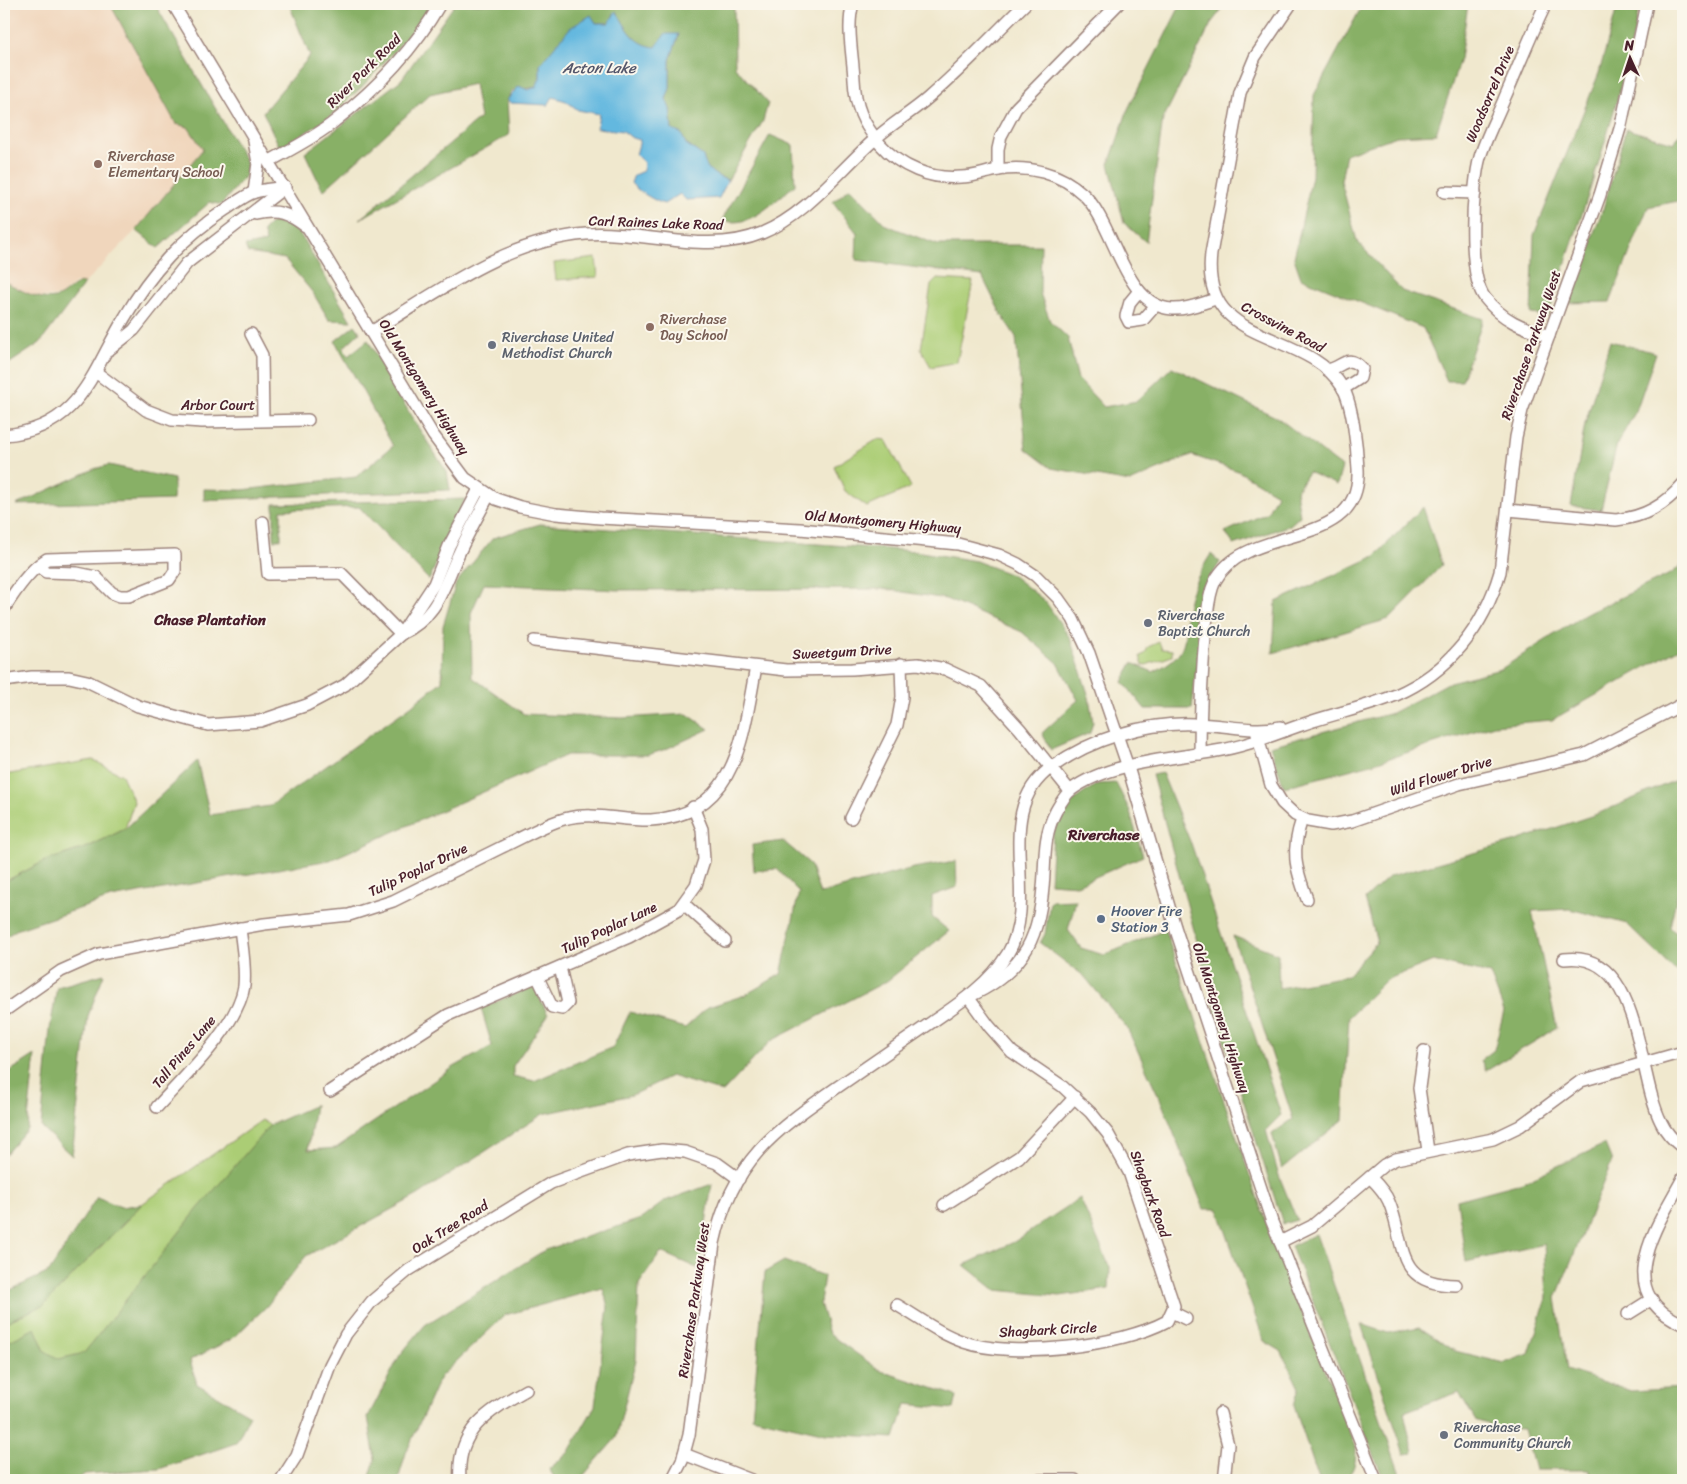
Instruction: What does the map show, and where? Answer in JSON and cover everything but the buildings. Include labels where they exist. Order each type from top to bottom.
[{"type":"street","name":"Old Montgomery Highway","points":[[173,4],[270,161],[444,452],[465,478],[484,492],[520,507],[556,514],[800,529],[943,541],[972,546],[999,555],[1029,570],[1066,608],[1090,653],[1128,767],[1178,937],[1280,1242],[1373,1479]]},
{"type":"street","name":"River Park Road","points":[[270,161],[334,122],[357,102],[409,49],[424,31],[440,4]]},
{"type":"street","points":[[853,4],[851,17],[855,98],[860,115],[886,151],[908,166],[934,175],[962,178],[998,170],[1022,168],[1049,174],[1082,193],[1104,220],[1124,265],[1140,291],[1156,305],[1172,309],[1216,299]]},
{"type":"street","name":"Carl Raines Lake Road","points":[[371,332],[490,260],[538,243],[574,236],[605,234],[722,242],[740,240],[762,233],[797,212],[875,138],[940,88],[1025,4]]},
{"type":"street","points":[[998,170],[998,149],[1001,136],[1016,108],[1118,4]]},
{"type":"street","name":"Crossvine Road","points":[[1200,754],[1200,724],[1209,602],[1216,581],[1227,566],[1242,554],[1335,520],[1346,509],[1355,494],[1358,469],[1352,424],[1343,389],[1327,370],[1311,358],[1234,320],[1216,299],[1210,279],[1210,261],[1240,93],[1249,69],[1265,39],[1291,4]]},
{"type":"street","name":"Riverchase Parkway West","points":[[672,1480],[684,1454],[693,1414],[714,1243],[724,1208],[739,1178],[765,1142],[792,1119],[1011,969],[1032,941],[1042,912],[1048,828],[1060,803],[1070,791],[1082,783],[1128,767],[1158,759],[1200,754],[1257,735],[1384,700],[1410,688],[1441,668],[1473,633],[1494,592],[1504,551],[1518,423],[1597,204],[1626,102],[1647,4]]},
{"type":"street","name":"Woodsorrel Drive","points":[[1543,10],[1480,156],[1475,193],[1474,262],[1481,291],[1498,313],[1510,322],[1549,336]]},
{"type":"street","points":[[252,132],[258,163],[254,192]]},
{"type":"street","points":[[4,435],[35,428],[57,417],[76,400],[96,373],[134,302],[168,256],[199,227],[254,192],[285,187]]},
{"type":"street","points":[[109,350],[134,330],[187,263],[227,230],[252,215],[285,187]]},
{"type":"street","points":[[1444,192],[1475,193]]},
{"type":"street","points":[[252,215],[269,211],[286,213],[311,231]]},
{"type":"street","points":[[1140,291],[1127,307],[1126,316],[1129,322],[1143,320],[1156,305]]},
{"type":"street","name":"Arbor Court","points":[[250,334],[262,355],[263,420]]},
{"type":"street","points":[[1327,370],[1347,361],[1357,363],[1362,369],[1360,378],[1343,389]]},
{"type":"street","name":"Arbor Court","points":[[96,373],[136,403],[166,418],[186,422],[308,420]]},
{"type":"street","points":[[1508,510],[1616,520],[1630,518],[1655,509],[1683,484]]},
{"type":"street","points":[[4,682],[32,677],[69,677],[87,681],[138,706],[197,723],[224,726],[260,721],[324,698],[356,676],[401,634],[434,584],[449,546],[484,492]]},
{"type":"street","points":[[263,522],[268,574],[341,573],[401,634]]},
{"type":"street","points":[[4,610],[13,594],[38,566],[48,559],[175,555],[175,571],[169,580],[129,596],[120,596],[112,593],[96,578],[78,572],[46,572],[38,566]]},
{"type":"street","name":"Sweetgum Drive","points":[[534,640],[756,667],[827,671],[918,664],[946,669],[981,686],[1020,729],[1070,791]]},
{"type":"street","points":[[851,818],[897,725],[902,697],[901,664]]},
{"type":"street","name":"Tulip Poplar Drive","points":[[4,1011],[61,971],[88,958],[113,951],[240,928],[340,916],[378,907],[564,819],[604,815],[651,820],[693,808],[716,789],[733,766],[741,742],[756,667]]},
{"type":"street","name":"Wild Flower Drive","points":[[1257,735],[1276,796],[1288,810],[1302,819],[1323,825],[1340,824],[1459,784],[1584,755],[1611,743],[1683,704]]},
{"type":"street","name":"Riverchase Parkway West","points":[[968,997],[996,969],[1008,953],[1015,938],[1020,919],[1022,897],[1020,819],[1033,786],[1050,768],[1079,750],[1117,736],[1162,726],[1200,724],[1257,735]]},
{"type":"street","name":"Tulip Poplar Lane","points":[[330,1091],[440,1019],[660,921],[684,904],[696,885],[704,860],[702,829],[693,808]]},
{"type":"street","points":[[1302,819],[1296,842],[1295,862],[1306,898]]},
{"type":"street","points":[[684,904],[725,941]]},
{"type":"street","name":"Tall Pines Lane","points":[[157,1107],[226,1028],[235,1011],[242,992],[245,966],[240,928]]},
{"type":"street","points":[[1564,959],[1589,959],[1598,963],[1614,977],[1625,996],[1660,1121],[1667,1133],[1683,1148]]},
{"type":"street","name":"Tulip Poplar Lane","points":[[537,976],[552,1007],[562,1009],[568,1003],[560,967]]},
{"type":"street","name":"Shagbark Road","points":[[968,997],[998,1037],[1012,1052],[1075,1097],[1097,1119],[1120,1154],[1129,1172],[1172,1298],[1172,1312]]},
{"type":"street","points":[[1424,1051],[1420,1088],[1428,1151]]},
{"type":"street","points":[[1280,1242],[1312,1226],[1370,1176],[1396,1158],[1480,1143],[1503,1135],[1520,1126],[1581,1081],[1683,1052]]},
{"type":"street","points":[[944,1205],[1019,1157],[1039,1138],[1075,1097]]},
{"type":"street","name":"Oak Tree Road","points":[[281,1480],[297,1455],[330,1365],[346,1334],[372,1301],[409,1270],[551,1183],[628,1155],[657,1150],[685,1152],[717,1163],[739,1178]]},
{"type":"street","points":[[1370,1176],[1388,1199],[1404,1255],[1414,1272],[1429,1282],[1456,1285]]},
{"type":"street","points":[[1683,1178],[1646,1248],[1644,1270],[1647,1288],[1652,1299],[1666,1316],[1683,1324]]},
{"type":"street","points":[[1628,1314],[1652,1299]]},
{"type":"street","name":"Shagbark Circle","points":[[897,1304],[943,1332],[965,1342],[991,1348],[1102,1343],[1162,1324],[1167,1321],[1172,1312]]},
{"type":"street","points":[[1172,1312],[1186,1319]]},
{"type":"street","points":[[460,1480],[460,1460],[468,1436],[485,1415],[526,1390]]},
{"type":"street","points":[[1220,1413],[1228,1445],[1224,1480]]},
{"type":"street","points":[[684,1454],[751,1480]]},
{"type":"street","points":[[1040,1480],[1075,1480]]},
{"type":"shaded area","name":"Riverchase Elementary School","points":[[4,4],[110,4],[176,124],[188,127],[203,149],[136,230],[85,283],[75,283],[60,296],[35,297],[4,281]]},
{"type":"green space","points":[[110,4],[155,4],[247,163],[246,175],[221,205],[210,202],[158,248],[136,230],[203,149],[188,127],[176,124]]},
{"type":"green space","points":[[289,4],[431,4],[425,17],[363,86],[326,120],[280,148],[263,112],[310,56]]},
{"type":"green space","points":[[455,4],[791,4],[734,7],[735,67],[768,103],[763,121],[728,180],[711,172],[703,156],[686,144],[681,133],[672,130],[670,109],[666,100],[670,88],[670,60],[679,34],[662,40],[656,48],[648,46],[632,35],[616,11],[609,23],[596,23],[540,64],[540,78],[536,87],[512,91],[507,100],[509,135],[360,219],[480,118],[474,84],[430,94],[323,191],[305,153],[401,80]]},
{"type":"green space","points":[[1181,4],[1226,4],[1212,22],[1163,119],[1146,242],[1124,223],[1109,164],[1128,109]]},
{"type":"green space","points":[[1363,4],[1468,4],[1460,59],[1436,134],[1397,136],[1346,154],[1341,181],[1357,241],[1402,291],[1483,319],[1462,381],[1447,381],[1423,328],[1301,278],[1294,258],[1312,176],[1314,95]]},
{"type":"green space","points":[[1615,4],[1640,4],[1622,83],[1599,162],[1548,316],[1531,314],[1534,235],[1599,73],[1616,11]]},
{"type":"green space","points":[[1626,129],[1674,143],[1683,129],[1683,200],[1648,207],[1610,302],[1567,303],[1603,209]]},
{"type":"green space","points":[[770,135],[793,145],[795,185],[762,212],[752,217],[732,222],[722,220]]},
{"type":"green space","points":[[850,188],[886,225],[938,245],[1041,245],[1040,293],[1050,321],[1068,338],[1078,379],[1104,407],[1137,401],[1172,367],[1278,418],[1342,467],[1337,485],[1308,472],[1296,491],[1300,516],[1290,525],[1234,545],[1225,532],[1267,513],[1277,494],[1238,471],[1191,455],[1130,482],[1051,468],[1026,449],[1016,337],[1001,314],[982,276],[856,260],[857,233],[833,202]]},
{"type":"green space","points":[[272,222],[290,225],[300,234],[351,321],[329,320],[313,293],[285,259],[248,253],[245,246],[266,242],[263,231]]},
{"type":"green space","points":[[596,258],[598,277],[556,280],[554,263]]},
{"type":"green space","points":[[937,279],[973,281],[957,362],[931,367],[921,349],[931,285]]},
{"type":"green space","points":[[4,281],[33,295],[48,299],[56,298],[75,285],[85,283],[40,343],[4,367]]},
{"type":"green space","points":[[355,325],[360,332],[343,348],[348,356],[368,340],[414,421],[447,472],[450,490],[204,500],[204,489],[242,490],[356,477],[393,446],[335,341]]},
{"type":"green space","points":[[1610,341],[1656,353],[1636,411],[1617,444],[1601,510],[1571,506],[1585,424]]},
{"type":"green space","points":[[878,439],[886,440],[911,487],[867,507],[845,491],[834,466]]},
{"type":"green space","points":[[109,465],[174,479],[173,500],[16,505],[94,469]]},
{"type":"green space","points":[[465,499],[429,580],[359,507],[281,510],[281,539],[274,540],[274,504]]},
{"type":"green space","points":[[1423,507],[1442,565],[1389,619],[1273,653],[1276,602],[1375,556]]},
{"type":"green space","points":[[540,524],[915,551],[976,561],[1012,575],[1045,601],[1070,638],[1089,697],[1093,722],[1090,733],[1051,750],[1042,733],[1078,700],[1058,663],[1022,632],[946,599],[884,589],[617,590],[484,584],[471,613],[472,677],[524,714],[622,718],[687,714],[709,729],[666,749],[648,755],[567,755],[330,860],[111,898],[16,930],[4,938],[4,882],[45,861],[88,847],[125,829],[197,761],[210,815],[270,806],[411,706],[442,681],[443,626],[456,583],[493,538]]},
{"type":"green space","points":[[1211,554],[1220,562],[1205,587],[1192,709],[1145,709],[1123,682],[1132,663],[1153,672],[1167,664],[1182,648],[1190,596],[1199,574]]},
{"type":"green space","points":[[1683,564],[1683,646],[1552,720],[1494,725],[1368,765],[1284,787],[1270,746],[1392,713],[1450,682],[1501,669],[1586,614],[1672,573]]},
{"type":"green space","points":[[1159,642],[1162,649],[1172,650],[1172,656],[1143,666],[1140,656],[1145,654],[1148,647]]},
{"type":"green space","points":[[93,760],[122,775],[134,802],[125,829],[88,847],[45,861],[4,882],[4,775]]},
{"type":"green space","points":[[1162,773],[1192,846],[1281,1115],[1266,1130],[1278,1173],[1297,1220],[1283,1224],[1222,1034],[1152,775]]},
{"type":"green space","points":[[1683,777],[1683,887],[1677,895],[1670,927],[1683,941],[1683,978],[1627,924],[1570,909],[1532,911],[1557,1028],[1486,1071],[1481,1060],[1494,1050],[1504,1011],[1490,974],[1433,961],[1386,980],[1349,1017],[1343,1120],[1282,1169],[1272,1134],[1293,1119],[1233,936],[1278,954],[1279,988],[1347,976],[1377,942],[1365,899],[1390,876],[1513,842],[1597,814]]},
{"type":"green space","points":[[1116,783],[1129,809],[1143,856],[1077,885],[1050,883],[1053,833],[1067,805],[1097,784]]},
{"type":"green space","points":[[783,841],[810,864],[820,894],[913,868],[956,861],[957,887],[932,896],[932,917],[949,931],[887,981],[771,1041],[723,1092],[671,1076],[632,1095],[543,1114],[418,1195],[306,1256],[266,1307],[232,1339],[190,1360],[197,1384],[250,1415],[236,1443],[159,1469],[85,1474],[76,1480],[4,1480],[4,1344],[35,1328],[45,1351],[59,1359],[84,1353],[197,1210],[270,1125],[315,1105],[308,1150],[336,1148],[454,1067],[492,1046],[481,1008],[534,986],[548,1015],[513,1066],[513,1076],[534,1081],[613,1047],[630,1012],[685,1028],[708,1007],[745,995],[781,974],[799,892],[777,869],[754,871],[752,845]]},
{"type":"green space","points":[[1076,900],[1068,930],[1081,948],[1104,955],[1165,930],[1267,1225],[1356,1447],[1356,1457],[1352,1471],[1343,1478],[1319,1480],[1294,1405],[1299,1388],[1281,1351],[1264,1341],[1218,1209],[1204,1209],[1161,1101],[1127,1028],[1084,976],[1040,943],[1045,934],[1050,901]]},
{"type":"green space","points":[[104,974],[88,1016],[72,1156],[41,1127],[50,1029],[57,987]]},
{"type":"green space","points":[[35,1055],[27,1129],[4,1156],[4,1075]]},
{"type":"green space","points":[[262,1120],[270,1125],[85,1367],[4,1400],[4,1322],[44,1305],[142,1204]]},
{"type":"green space","points":[[1605,1144],[1612,1161],[1556,1298],[1567,1370],[1631,1391],[1683,1388],[1683,1480],[1590,1480],[1590,1470],[1535,1470],[1524,1429],[1499,1428],[1475,1420],[1459,1392],[1404,1412],[1413,1453],[1404,1454],[1361,1324],[1388,1333],[1419,1327],[1455,1351],[1504,1363],[1529,1354],[1547,1297],[1544,1244],[1466,1262],[1457,1200],[1521,1183]]},
{"type":"green space","points":[[712,1184],[699,1269],[661,1252],[639,1284],[636,1360],[616,1438],[583,1476],[572,1480],[556,1480],[549,1469],[568,1453],[595,1406],[608,1307],[603,1288],[505,1315],[440,1377],[406,1453],[398,1480],[369,1480],[375,1459],[368,1417],[400,1355],[425,1325],[545,1250],[641,1219],[665,1201]]},
{"type":"green space","points":[[97,1197],[121,1207],[142,1204],[44,1305],[4,1323],[4,1293],[49,1272]]},
{"type":"green space","points":[[1080,1198],[1110,1268],[1109,1289],[1060,1296],[995,1290],[964,1265],[1014,1242]]},
{"type":"green space","points":[[1316,1234],[1402,1480],[1384,1480],[1291,1246]]},
{"type":"green space","points":[[784,1261],[824,1276],[820,1303],[829,1334],[881,1371],[957,1396],[954,1409],[906,1404],[895,1438],[826,1434],[752,1417],[765,1272]]},
{"type":"water","name":"Acton Lake","points":[[616,11],[632,35],[648,46],[656,47],[665,34],[679,34],[670,60],[670,88],[666,99],[670,109],[672,130],[681,133],[686,144],[703,156],[711,172],[728,180],[719,198],[686,200],[680,194],[664,204],[660,203],[641,192],[631,183],[634,175],[643,171],[644,163],[636,155],[640,140],[632,138],[623,131],[597,128],[599,114],[578,110],[566,101],[553,97],[548,105],[511,103],[507,100],[519,86],[528,90],[536,87],[540,78],[540,64],[570,28],[591,15],[596,23],[609,23]]},
{"type":"place","name":"Riverchase Elementary School","points":[[98,164]]},
{"type":"place","name":"Riverchase Day School","points":[[650,327]]},
{"type":"place","name":"Riverchase United Methodist Church","points":[[492,345]]},
{"type":"place","name":"Riverchase Baptist Church","points":[[1148,623]]},
{"type":"place","name":"Hoover Fire Station 3","points":[[1101,919]]},
{"type":"place","name":"Riverchase Community Church","points":[[1444,1435]]},
{"type":"district","name":"Chase Plantation","points":[[210,620]]},
{"type":"district","name":"Riverchase","points":[[1104,835]]}]
